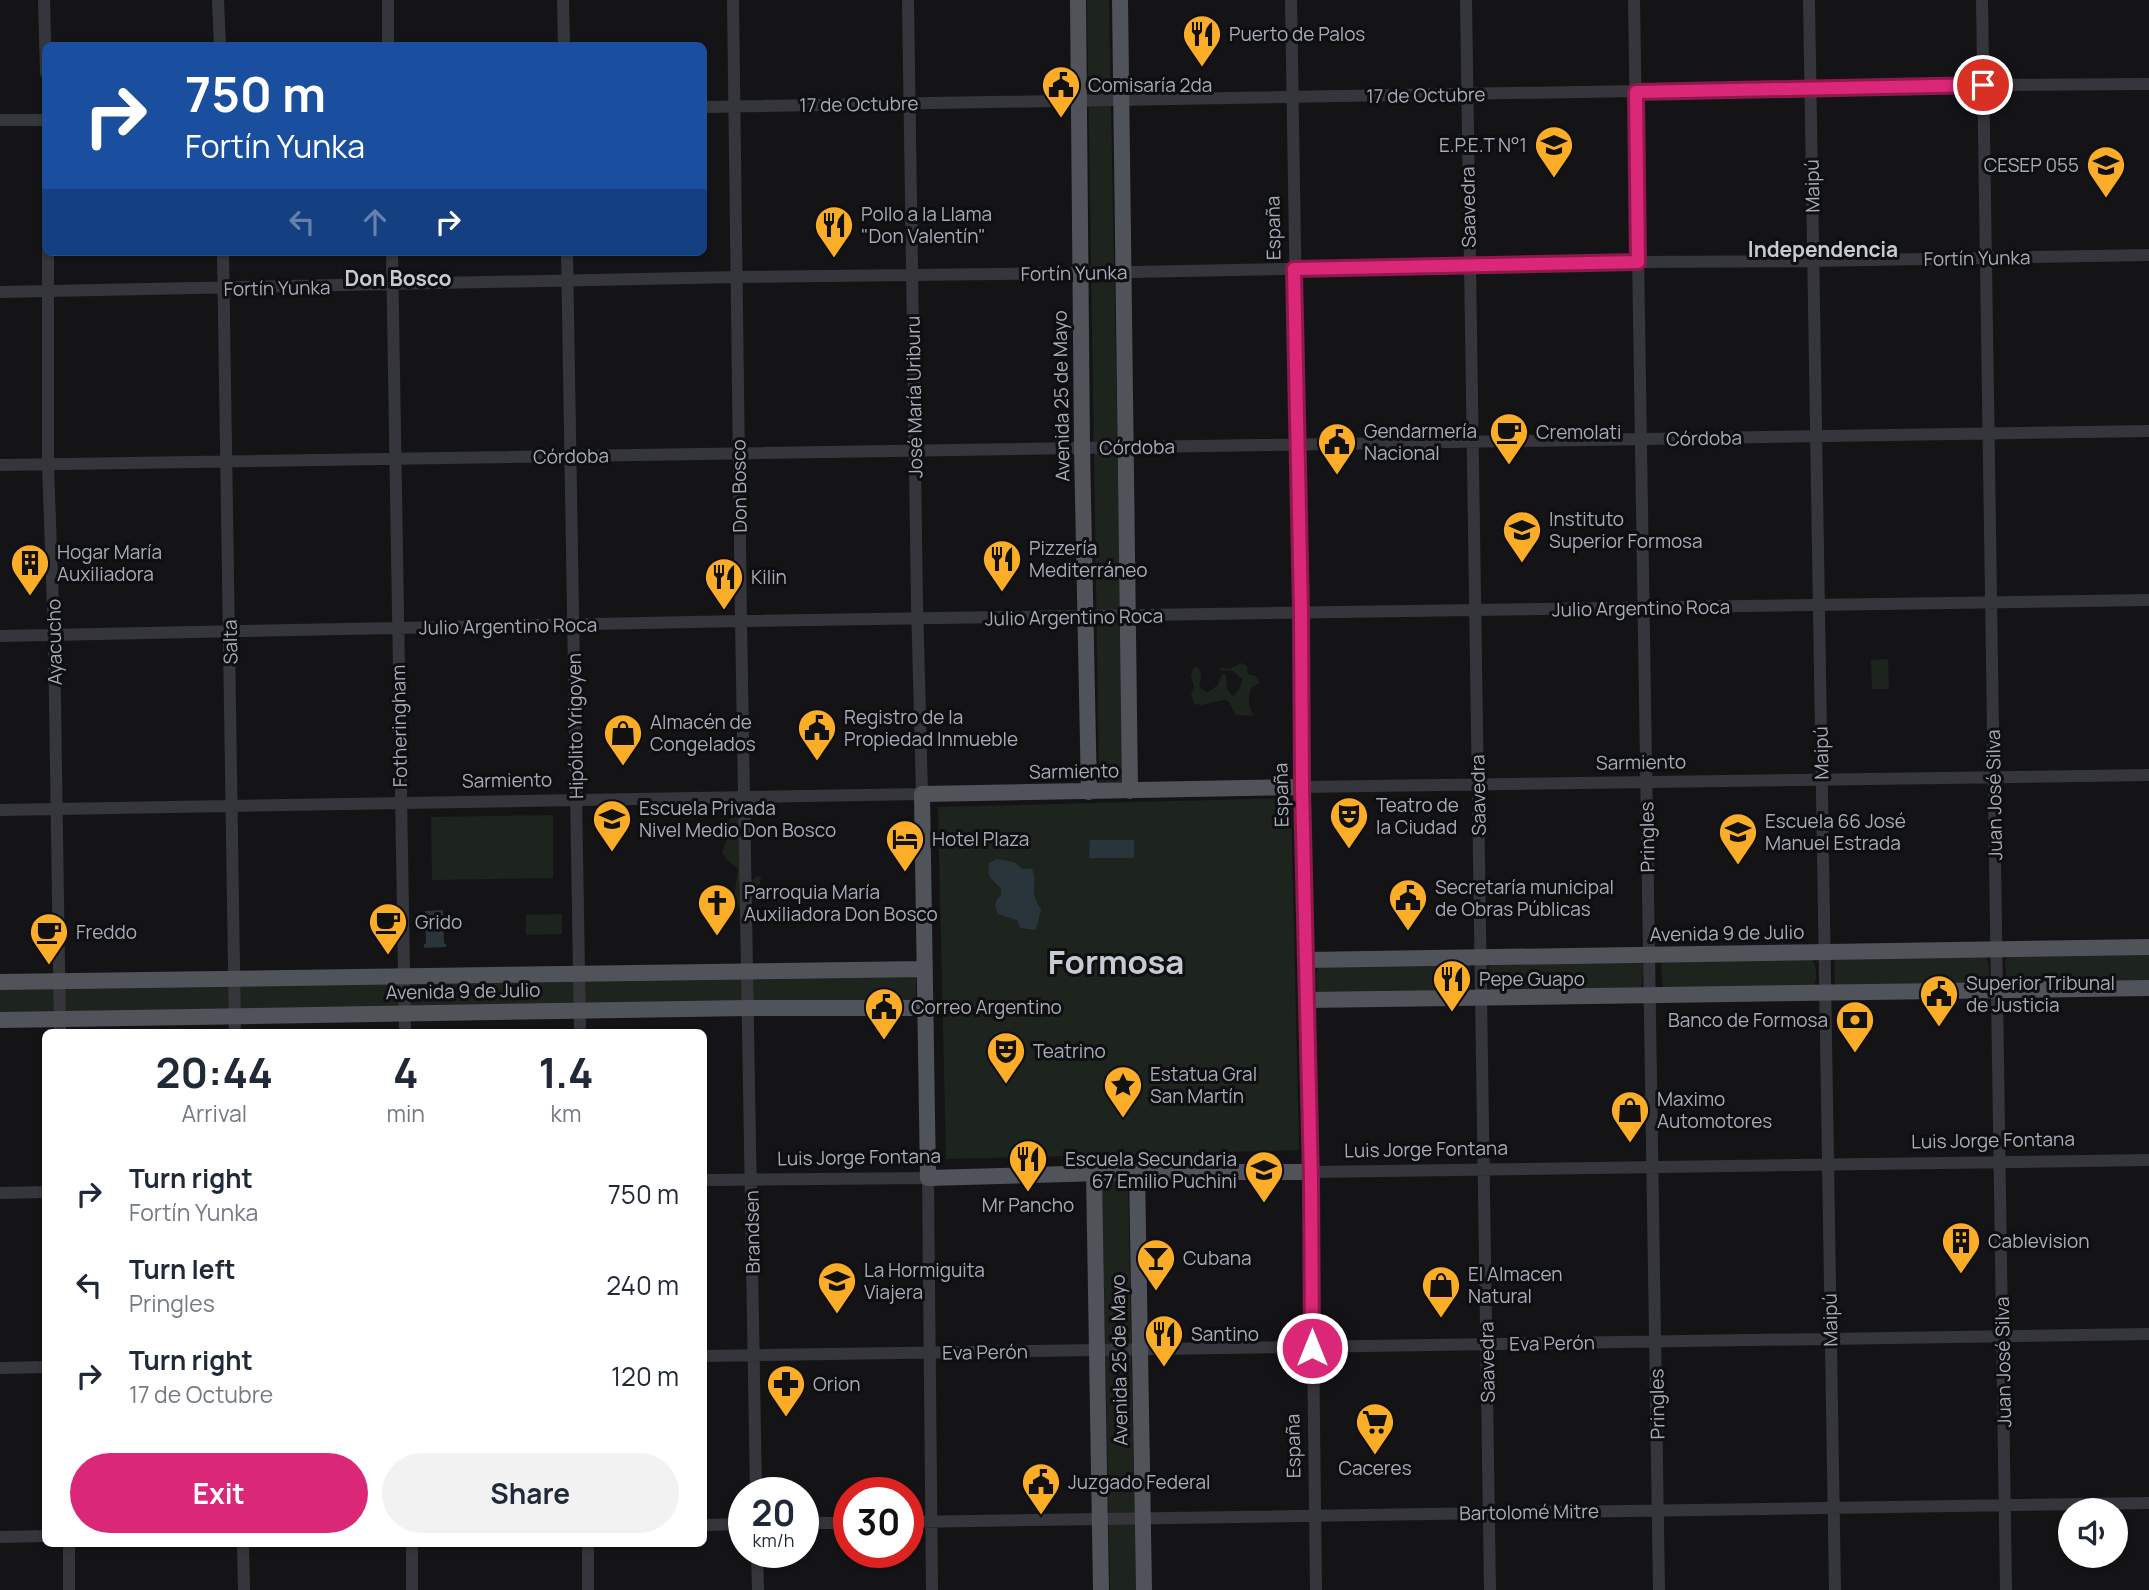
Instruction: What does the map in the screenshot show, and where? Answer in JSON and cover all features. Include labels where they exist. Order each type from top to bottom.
[{"type":"main road","name":"Avenida 25 de Mayo","points":[[1078,0],[1082,448],[1089,792]]},
{"type":"main road","points":[[1120,0],[1130,791]]},
{"type":"main road","name":"Sarmiento","points":[[922,794],[1302,788]]},
{"type":"main road","name":"España","points":[[1302,788],[1311,1172]]},
{"type":"main road","points":[[922,794],[928,1178]]},
{"type":"main road","name":"Avenida 9 de Julio","points":[[1306,961],[2149,947]]},
{"type":"main road","name":"Avenida 9 de Julio","points":[[0,982],[924,969]]},
{"type":"main road","points":[[1307,1000],[2149,988]]},
{"type":"main road","name":"Avenida 9 de Julio","points":[[0,1020],[60,1025],[235,1015],[926,1008]]},
{"type":"main road","name":"Avenida 25 de Mayo","points":[[1137,1172],[1144,1590]]},
{"type":"main road","name":"Luis Jorge Fontana","points":[[928,1178],[1137,1172],[1311,1172]]},
{"type":"main road","name":"Avenida 25 de Mayo","points":[[1094,1173],[1101,1590]]},
{"type":"street","points":[[44,0],[45,42]]},
{"type":"street","points":[[219,0],[220,42]]},
{"type":"street","points":[[388,0],[388,42]]},
{"type":"street","points":[[563,0],[564,42]]},
{"type":"street","name":"Don Bosco","points":[[733,0],[748,972]]},
{"type":"street","name":"José María Uriburu","points":[[908,0],[922,794]]},
{"type":"street","name":"España","points":[[1291,0],[1302,788]]},
{"type":"street","name":"Saavedra","points":[[1466,0],[1490,1590]]},
{"type":"street","name":"Pringles","points":[[1633,0],[1659,1590]]},
{"type":"street","name":"Maipú","points":[[1809,0],[1835,1590]]},
{"type":"street","name":"Juan José Silva","points":[[1982,0],[2006,1590]]},
{"type":"street","name":"17 de Octubre","points":[[707,107],[2149,84]]},
{"type":"street","points":[[0,120],[42,120]]},
{"type":"street","name":"Fortín Yunka","points":[[0,292],[736,277],[1081,274],[2149,255]]},
{"type":"street","name":"Ayacucho","points":[[48,256],[48,465],[58,809],[60,1025]]},
{"type":"street","name":"Salta","points":[[223,256],[235,1029]]},
{"type":"street","name":"Fotheringham","points":[[392,256],[405,1029]]},
{"type":"street","name":"Hipólito Yrigoyen","points":[[567,256],[580,1029]]},
{"type":"street","name":"Córdoba","points":[[0,465],[2149,431]]},
{"type":"street","name":"Julio Argentino Roca","points":[[0,636],[741,621],[2149,600]]},
{"type":"street","name":"Sarmiento","points":[[1302,788],[2149,775]]},
{"type":"street","name":"Sarmiento","points":[[0,810],[922,794]]},
{"type":"street","name":"Brandsen","points":[[748,972],[756,1477]]},
{"type":"street","name":"Luis Jorge Fontana","points":[[1311,1172],[2149,1160]]},
{"type":"street","name":"España","points":[[1311,1172],[1316,1590]]},
{"type":"street","points":[[928,1178],[932,1590]]},
{"type":"street","name":"Luis Jorge Fontana","points":[[707,1180],[928,1178]]},
{"type":"street","points":[[0,1193],[42,1192]]},
{"type":"street","name":"Eva Perón","points":[[707,1356],[2149,1334]]},
{"type":"street","points":[[0,1368],[42,1367]]},
{"type":"street","name":"Bartolomé Mitre","points":[[924,1521],[2149,1503]]},
{"type":"street","points":[[707,1525],[728,1524]]},
{"type":"street","points":[[0,1537],[42,1536]]},
{"type":"street","points":[[69,1547],[69,1590]]},
{"type":"street","points":[[243,1547],[244,1590]]},
{"type":"street","points":[[412,1547],[412,1590]]},
{"type":"street","points":[[588,1547],[588,1590]]},
{"type":"street","points":[[757,1568],[758,1590]]},
{"type":"shaded area","points":[[1087,0],[1109,0],[1124,782],[1099,782]]},
{"type":"shaded area","points":[[1888,659],[1889,689],[1872,689],[1871,660]]},
{"type":"shaded area","points":[[1241,663],[1247,666],[1248,674],[1256,676],[1260,683],[1251,688],[1250,692],[1250,706],[1254,716],[1236,715],[1228,701],[1224,700],[1194,704],[1191,694],[1194,687],[1191,676],[1193,668],[1199,669],[1199,685],[1208,692],[1218,685],[1222,674],[1226,675],[1227,689],[1232,696],[1239,689],[1242,679],[1233,671],[1219,667],[1230,669]]},
{"type":"shaded area","points":[[1291,798],[1299,1150],[946,1159],[938,807]]},
{"type":"shaded area","points":[[739,813],[749,879],[758,876],[761,878],[759,890],[741,911],[734,897],[738,869],[722,852],[729,834],[728,822]]},
{"type":"shaded area","points":[[553,815],[553,878],[432,880],[431,817]]},
{"type":"shaded area","points":[[1090,840],[1134,840],[1134,858],[1089,858]]},
{"type":"shaded area","points":[[997,859],[1014,862],[1022,869],[1032,869],[1035,897],[1041,909],[1036,930],[1020,928],[1017,920],[998,914],[995,906],[1001,896],[1001,889],[988,873],[989,863]]},
{"type":"shaded area","points":[[443,910],[446,947],[424,948],[425,911]]},
{"type":"shaded area","points":[[562,914],[562,934],[526,935],[526,915]]},
{"type":"shaded area","points":[[2149,952],[2149,984],[2007,983],[2005,961],[2008,956]]},
{"type":"shaded area","points":[[1982,954],[1989,968],[1987,985],[1835,985],[1836,958]]},
{"type":"shaded area","points":[[1809,957],[1816,971],[1814,988],[1663,988],[1663,961]]},
{"type":"shaded area","points":[[1491,963],[1642,963],[1641,990],[1490,990],[1488,968]]},
{"type":"shaded area","points":[[1470,965],[1469,993],[1318,993],[1316,975],[1319,966]]},
{"type":"shaded area","points":[[916,975],[916,1001],[0,1014],[0,988]]},
{"type":"shaded area","points":[[1102,1180],[1128,1180],[1136,1590],[1110,1590]]},
{"type":"place","name":"Puerto de Palos","points":[[1202,68]]},
{"type":"place","name":"Comisaría 2da","points":[[1061,119]]},
{"type":"place","name":"E.P.E.T N°1","points":[[1554,179]]},
{"type":"place","name":"CESEP 055","points":[[2106,199]]},
{"type":"place","name":"Pollo a la Llama \"Don Valentín\"","points":[[834,259]]},
{"type":"place","name":"Cremolati","points":[[1509,466]]},
{"type":"place","name":"Gendarmería Nacional","points":[[1337,476]]},
{"type":"place","name":"Instituto Superior Formosa","points":[[1522,564]]},
{"type":"place","name":"Pizzería Mediterráneo","points":[[1002,593]]},
{"type":"place","name":"Hogar María Auxiliadora","points":[[30,597]]},
{"type":"place","name":"Kilin","points":[[724,611]]},
{"type":"place","name":"Registro de la Propiedad Inmueble","points":[[817,762]]},
{"type":"place","name":"Almacén de Congelados","points":[[623,767]]},
{"type":"place","name":"Teatro de la Ciudad","points":[[1349,850]]},
{"type":"place","name":"Escuela Privada Nivel Medio Don Bosco","points":[[612,853]]},
{"type":"place","name":"Escuela 66 José Manuel Estrada","points":[[1738,866]]},
{"type":"place","name":"Hotel Plaza","points":[[905,873]]},
{"type":"place","name":"Secretaría municipal de Obras Públicas","points":[[1408,932]]},
{"type":"place","name":"Parroquia María Auxiliadora Don Bosco","points":[[717,937]]},
{"type":"place","name":"Grido","points":[[388,956]]},
{"type":"place","name":"Freddo","points":[[49,966]]},
{"type":"place","name":"Pepe Guapo","points":[[1452,1013]]},
{"type":"place","name":"Superior Tribunal de Justicia","points":[[1939,1028]]},
{"type":"place","name":"Correo Argentino","points":[[884,1041]]},
{"type":"place","name":"Banco de Formosa","points":[[1855,1054]]},
{"type":"place","name":"Teatrino","points":[[1006,1085]]},
{"type":"place","name":"Estatua Gral San Martín","points":[[1123,1119]]},
{"type":"place","name":"Maximo Automotores","points":[[1630,1144]]},
{"type":"place","name":"Mr Pancho","points":[[1028,1193]]},
{"type":"place","name":"Escuela Secundaria 67 Emilio Puchini","points":[[1264,1204]]},
{"type":"place","name":"Cablevision","points":[[1961,1275]]},
{"type":"place","name":"Cubana","points":[[1156,1292]]},
{"type":"place","name":"La Hormiguita Viajera","points":[[837,1315]]},
{"type":"place","name":"El Almacen Natural","points":[[1441,1319]]},
{"type":"place","name":"Santino","points":[[1164,1368]]},
{"type":"place","name":"Orion","points":[[786,1418]]},
{"type":"place","name":"Caceres","points":[[1375,1456]]},
{"type":"place","name":"Juzgado Federal","points":[[1041,1516]]},
{"type":"district","name":"Independencia","points":[[1823,249]]},
{"type":"district","name":"Don Bosco","points":[[398,278]]},
{"type":"district","name":"Formosa","points":[[1116,961]]},
{"type":"route","points":[[1312,1348],[1294,269],[1638,262],[1636,92],[1983,85]]}]
